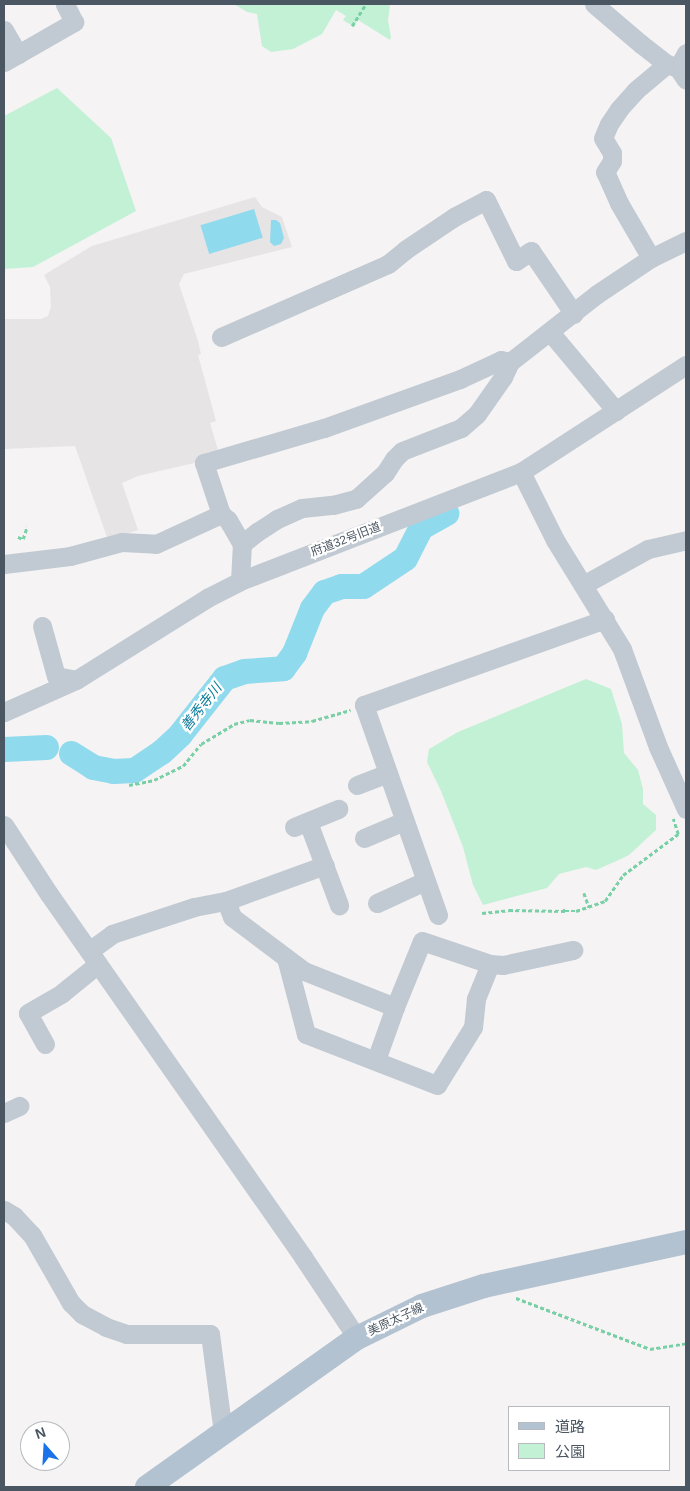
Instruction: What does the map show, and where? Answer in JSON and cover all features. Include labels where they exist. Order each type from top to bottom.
[{"type":"main road","name":"美原太子線","points":[[147,1487],[357,1338],[422,1306],[484,1286],[686,1242]]},
{"type":"street","points":[[4,30],[11,58],[74,22],[64,4]]},
{"type":"street","points":[[595,4],[679,66],[636,90],[619,109],[609,124],[604,138],[612,152],[612,161],[605,172],[619,203],[651,258]]},
{"type":"street","points":[[221,336],[388,264],[405,250],[454,217],[486,200],[516,261],[531,251],[574,314]]},
{"type":"street","points":[[242,544],[277,519],[302,508],[333,505],[356,499],[385,473],[402,451],[461,428],[477,414],[503,377],[510,362],[574,314],[597,294],[651,258],[686,241]]},
{"type":"street","points":[[550,332],[616,411]]},
{"type":"street","points":[[240,581],[242,544],[228,520],[222,514],[204,463],[324,428],[460,379],[501,360],[510,362]]},
{"type":"street","name":"府道32号旧道","points":[[5,707],[76,680],[207,598],[240,581],[521,472],[686,365]]},
{"type":"street","points":[[521,472],[555,540],[622,650],[658,747],[686,809]]},
{"type":"street","points":[[4,564],[70,556],[122,542],[156,544],[222,514]]},
{"type":"street","points":[[583,585],[648,549],[686,540]]},
{"type":"street","points":[[438,915],[364,705],[604,619]]},
{"type":"street","points":[[42,626],[56,676],[76,680]]},
{"type":"street","points":[[357,785],[388,773]]},
{"type":"street","points":[[338,810],[301,824],[324,865],[339,905]]},
{"type":"street","points":[[364,838],[404,821]]},
{"type":"street","points":[[4,825],[93,957],[303,1257],[357,1338]]},
{"type":"street","points":[[45,1044],[28,1013],[62,993],[112,934],[194,907],[226,901],[324,865]]},
{"type":"street","points":[[377,903],[425,881]]},
{"type":"street","points":[[226,901],[232,916],[304,971],[395,1007]]},
{"type":"street","points":[[376,1060],[422,941],[490,964],[502,965],[573,950]]},
{"type":"street","points":[[286,958],[306,1034],[437,1085],[473,1026],[476,1000],[490,964]]},
{"type":"street","points":[[4,1210],[14,1216],[32,1235],[71,1303],[82,1314],[126,1334],[210,1334],[223,1433]]},
{"type":"path","points":[[352,26],[366,4]]},
{"type":"path","points":[[18,536],[23,539],[26,527]]},
{"type":"path","points":[[128,785],[154,780],[183,766],[201,744],[234,724],[250,720],[279,723],[312,721],[364,705]]},
{"type":"path","points":[[482,913],[509,910],[576,911],[604,901],[623,875],[678,834]]},
{"type":"path","points":[[584,893],[589,907]]},
{"type":"path","points":[[512,1296],[650,1349],[686,1343]]},
{"type":"shaded area","points":[[255,197],[262,207],[282,217],[292,247],[184,274],[179,284],[198,341],[201,354],[198,355],[216,421],[210,423],[220,457],[138,476],[122,483],[138,530],[108,540],[75,446],[4,449],[4,319],[41,319],[48,316],[51,307],[50,287],[44,275],[92,246]]},
{"type":"green space","points":[[234,4],[390,4],[388,21],[391,37],[390,40],[358,20],[354,27],[343,20],[346,16],[336,10],[322,34],[293,49],[271,52],[262,46],[257,14],[247,12]]},
{"type":"green space","points":[[57,88],[111,138],[136,211],[33,267],[4,269],[4,116]]},
{"type":"green space","points":[[586,679],[611,689],[622,724],[624,753],[638,770],[643,789],[643,804],[656,815],[656,830],[629,855],[596,870],[586,867],[559,874],[547,888],[483,905],[473,885],[463,847],[441,791],[427,762],[429,749],[458,732]]},
{"type":"water","points":[[254,209],[263,238],[209,254],[200,225]]},
{"type":"water","points":[[271,220],[276,220],[280,223],[284,238],[281,244],[274,246],[270,242]]},
{"type":"waterway","name":"善秀寺川","points":[[71,753],[93,767],[113,771],[134,770],[161,752],[180,734],[224,678],[244,671],[283,668],[294,653],[312,608],[324,592],[341,586],[363,586],[405,558],[421,527],[446,513]]},
{"type":"waterway","name":"善秀寺川","points":[[4,749],[46,747]]}]
